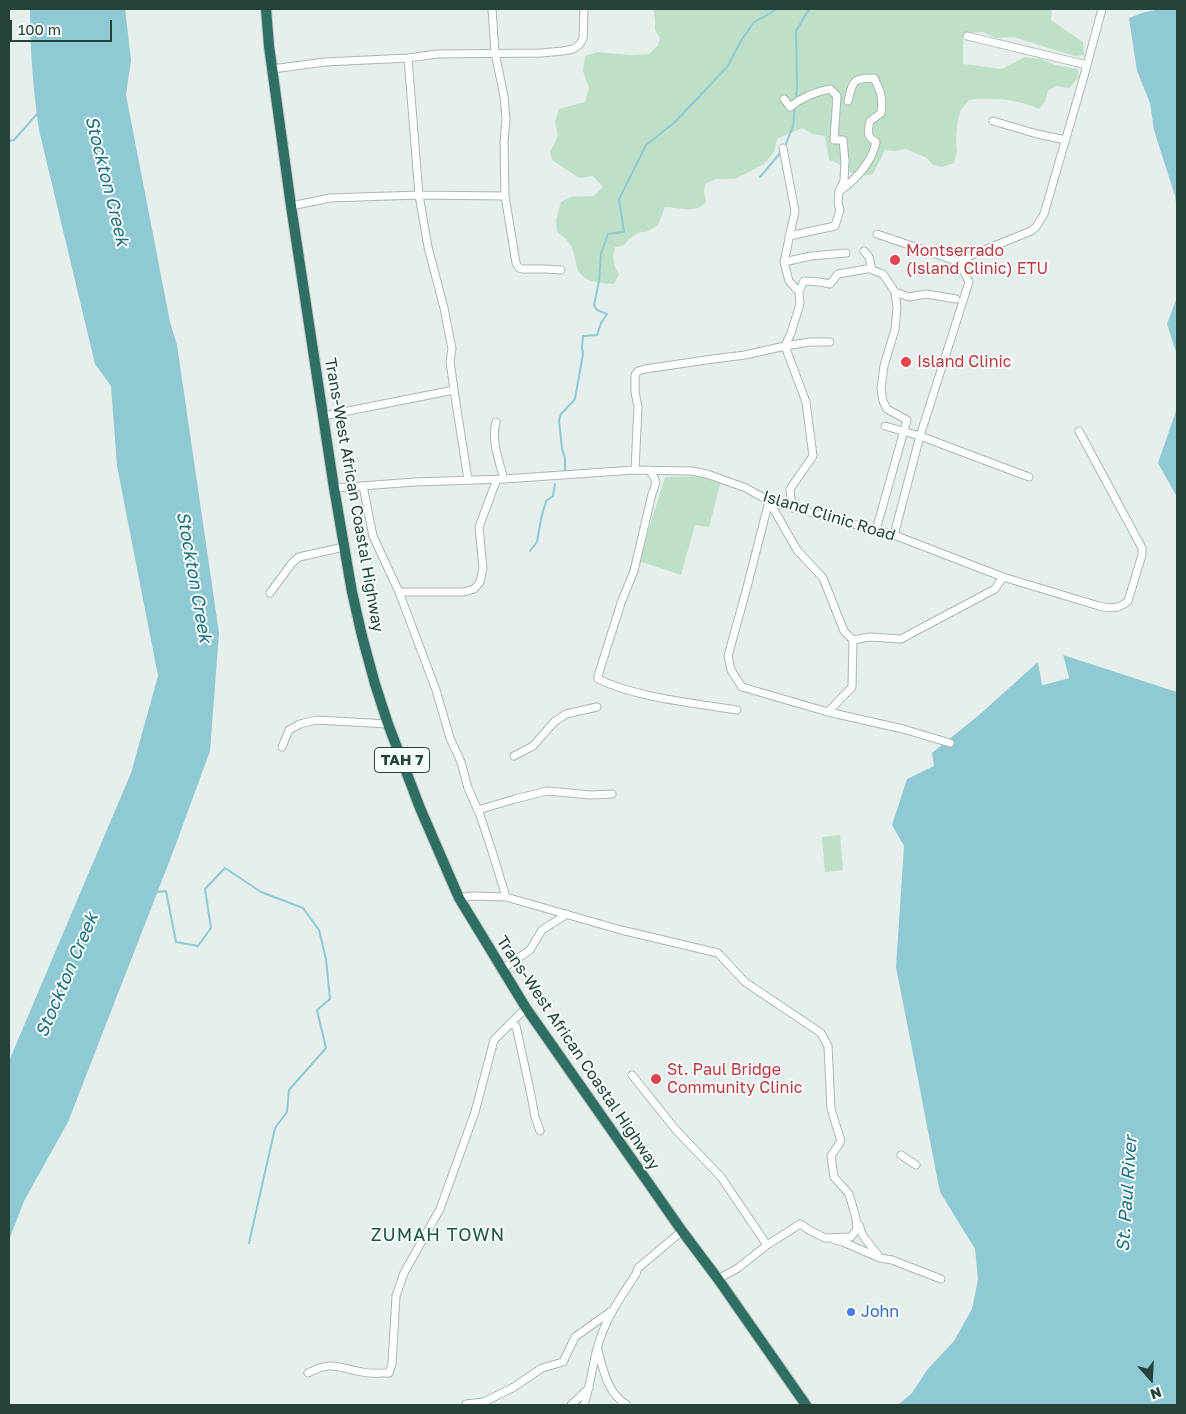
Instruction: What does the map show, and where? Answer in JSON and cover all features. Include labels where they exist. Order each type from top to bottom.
[{"type":"highway","name":"Trans-West African Coastal Highway","points":[[266,9],[272,69],[291,206],[334,488],[352,592],[362,636],[388,724],[420,808],[459,898],[526,1008],[806,1405]]},
{"type":"street","points":[[492,9],[495,53],[504,96],[506,119],[504,142],[506,196],[516,263],[519,268],[523,269],[561,270]]},
{"type":"street","points":[[272,69],[325,62],[408,58],[437,54],[563,51],[573,49],[583,39],[584,9]]},
{"type":"street","points":[[959,262],[1031,231],[1036,227],[1046,209],[1102,9]]},
{"type":"street","points":[[967,36],[1087,64]]},
{"type":"street","points":[[408,58],[419,195],[428,246],[444,308],[452,350],[450,361],[468,480]]},
{"type":"street","points":[[839,192],[852,182],[874,152],[876,142],[870,138],[868,133],[870,121],[881,113],[883,104],[882,93],[874,78],[863,78],[854,81],[848,101]]},
{"type":"street","points":[[784,99],[790,107],[816,92],[830,89],[836,96],[834,140],[843,140],[845,161],[844,180],[839,192],[838,203],[840,210],[835,226],[789,236]]},
{"type":"street","points":[[993,121],[1066,140]]},
{"type":"street","points":[[784,148],[795,211],[784,262],[789,281],[799,292]]},
{"type":"street","points":[[291,206],[330,198],[419,195],[506,196]]},
{"type":"street","points":[[878,234],[959,262],[969,282],[920,436],[894,535]]},
{"type":"street","points":[[864,251],[869,256],[872,270],[883,274],[895,292],[897,308],[895,328],[884,366],[881,389],[886,409],[907,420],[876,530]]},
{"type":"street","points":[[784,262],[811,256],[846,253]]},
{"type":"street","points":[[792,508],[790,489],[813,456],[806,402],[785,346],[800,304],[799,292],[804,281],[830,284],[838,274],[867,269]]},
{"type":"street","points":[[895,292],[909,297],[926,294],[956,299]]},
{"type":"street","points":[[635,470],[638,407],[635,392],[635,376],[638,371],[745,355],[810,342],[830,342]]},
{"type":"street","points":[[323,416],[454,390]]},
{"type":"street","points":[[399,592],[464,592],[474,589],[480,582],[483,568],[479,527],[500,479],[494,430],[496,422]]},
{"type":"street","points":[[885,426],[920,436],[1029,477]]},
{"type":"street","name":"Island Clinic Road","points":[[334,488],[635,470],[692,471],[707,474],[746,488],[769,501],[894,535],[1003,577],[1111,609],[1123,606],[1128,601],[1142,555],[1142,548],[1079,431]]},
{"type":"street","points":[[649,470],[654,476],[656,484],[634,571],[610,635],[598,679],[607,684],[646,695],[737,710]]},
{"type":"street","points":[[363,486],[373,536],[399,592],[436,690],[450,738],[461,762],[468,788],[478,810],[506,897]]},
{"type":"street","points":[[769,501],[797,550],[823,578],[844,631],[853,640],[852,686],[828,712]]},
{"type":"street","points":[[769,501],[728,656],[731,670],[742,687],[828,712],[903,729],[950,744]]},
{"type":"street","points":[[270,593],[292,562],[299,557],[344,547]]},
{"type":"street","points":[[853,640],[869,637],[901,639],[995,589],[1003,577]]},
{"type":"street","points":[[514,756],[532,746],[554,722],[566,714],[597,707]]},
{"type":"street","points":[[282,747],[288,730],[300,724],[316,720],[388,724]]},
{"type":"street","points":[[478,810],[547,792],[590,795],[612,794]]},
{"type":"street","points":[[459,898],[472,896],[506,897],[622,930],[718,953],[745,982],[821,1033],[828,1046],[830,1109],[841,1141],[831,1156],[834,1177],[849,1194],[863,1236],[880,1258]]},
{"type":"street","points":[[502,969],[530,950],[542,930],[567,914]]},
{"type":"street","points":[[308,1373],[333,1365],[363,1373],[390,1373],[396,1296],[404,1273],[440,1209],[475,1112],[494,1040],[526,1008]]},
{"type":"street","points":[[509,1024],[516,1026],[534,1117],[540,1131]]},
{"type":"street","points":[[632,1075],[676,1130],[721,1177],[767,1245]]},
{"type":"street","points":[[900,1155],[916,1164]]},
{"type":"street","points":[[825,1238],[851,1237],[857,1229],[856,1218]]},
{"type":"street","points":[[718,1279],[738,1268],[767,1245],[800,1224],[825,1238],[842,1242],[880,1258],[892,1260],[941,1279]]},
{"type":"street","points":[[584,1405],[590,1388],[597,1348],[611,1312],[638,1268],[682,1231]]},
{"type":"street","points":[[466,1405],[484,1402],[514,1387],[542,1368],[563,1362],[575,1337],[611,1312]]},
{"type":"street","points":[[597,1348],[612,1391],[627,1405]]},
{"type":"street","points":[[571,1405],[590,1388]]},
{"type":"green space","points":[[653,9],[1052,9],[1051,20],[1083,42],[1084,55],[1074,56],[1014,37],[996,38],[983,32],[963,33],[963,64],[1002,69],[1025,57],[1041,59],[1055,65],[1078,69],[1079,77],[1069,88],[1056,86],[1048,91],[1045,102],[1039,109],[1005,100],[969,100],[961,110],[958,119],[957,152],[954,163],[942,167],[933,165],[927,158],[906,149],[885,150],[873,174],[854,174],[829,160],[825,136],[813,134],[802,128],[777,139],[774,152],[764,164],[735,179],[716,179],[705,184],[706,202],[702,206],[692,209],[665,207],[658,225],[630,238],[623,246],[615,247],[615,268],[619,274],[614,284],[598,282],[583,277],[580,273],[572,248],[557,231],[556,220],[561,202],[570,197],[594,196],[603,187],[593,176],[579,178],[552,160],[550,152],[558,136],[555,122],[559,109],[585,102],[589,88],[583,71],[585,56],[597,52],[630,55],[649,54],[658,45],[660,38],[655,30]]},
{"type":"green space","points":[[707,476],[721,481],[709,527],[695,525],[681,575],[639,561],[665,477]]},
{"type":"green space","points":[[840,835],[843,870],[825,872],[822,837]]},
{"type":"water","name":"Stockton Creek","points":[[30,9],[125,9],[131,60],[126,95],[170,322],[177,345],[219,633],[210,751],[173,852],[68,1122],[24,1201],[9,1240],[9,1061],[131,773],[158,676],[117,466],[111,386],[95,364],[39,130],[32,70]]},
{"type":"water","points":[[1160,9],[1177,9],[1177,209],[1175,196],[1154,130],[1150,103],[1137,71],[1129,18]]},
{"type":"water","points":[[1177,297],[1177,355],[1167,324]]},
{"type":"water","points":[[1177,408],[1177,497],[1158,463]]},
{"type":"water","name":"St. Paul River","points":[[1063,655],[1177,692],[1177,1405],[898,1405],[912,1393],[927,1370],[954,1341],[972,1309],[978,1280],[975,1249],[940,1192],[896,967],[904,846],[892,825],[907,779],[934,766],[932,753],[979,715],[1038,662],[1043,685],[1069,678]]},
{"type":"pier","points":[[1063,655],[1069,678],[1042,685],[1038,662],[1040,661],[1044,682],[1066,676],[1060,656]]},
{"type":"waterway","points":[[565,471],[565,458],[562,449],[559,420],[561,414],[575,399],[583,354],[583,336],[597,335],[601,323],[607,314],[597,310],[594,305],[599,281],[601,254],[608,234],[624,232],[619,199],[646,145],[675,122],[727,67],[753,23],[777,9]]},
{"type":"waterway","points":[[796,100],[796,31],[809,9]]},
{"type":"waterway","points":[[785,146],[793,126],[795,105]]},
{"type":"waterway","points":[[9,141],[14,140],[37,114]]},
{"type":"waterway","points":[[760,177],[781,152]]},
{"type":"waterway","points":[[530,551],[537,542],[546,501],[553,496],[555,484]]},
{"type":"waterway","points":[[157,892],[166,891],[176,942],[198,946],[211,928],[205,889],[225,868],[261,892],[303,908],[319,930],[326,959],[330,999],[317,1010],[326,1048],[289,1090],[287,1112],[275,1128],[249,1243]]},
{"type":"place","name":"Montserrado (Island Clinic) ETU","points":[[895,260]]},
{"type":"place","name":"Island Clinic","points":[[906,362]]},
{"type":"place","name":"St. Paul Bridge Community Clinic","points":[[656,1079]]},
{"type":"place","name":"John","points":[[851,1312]]},
{"type":"district","name":"ZUMAH TOWN","points":[[438,1235]]}]
